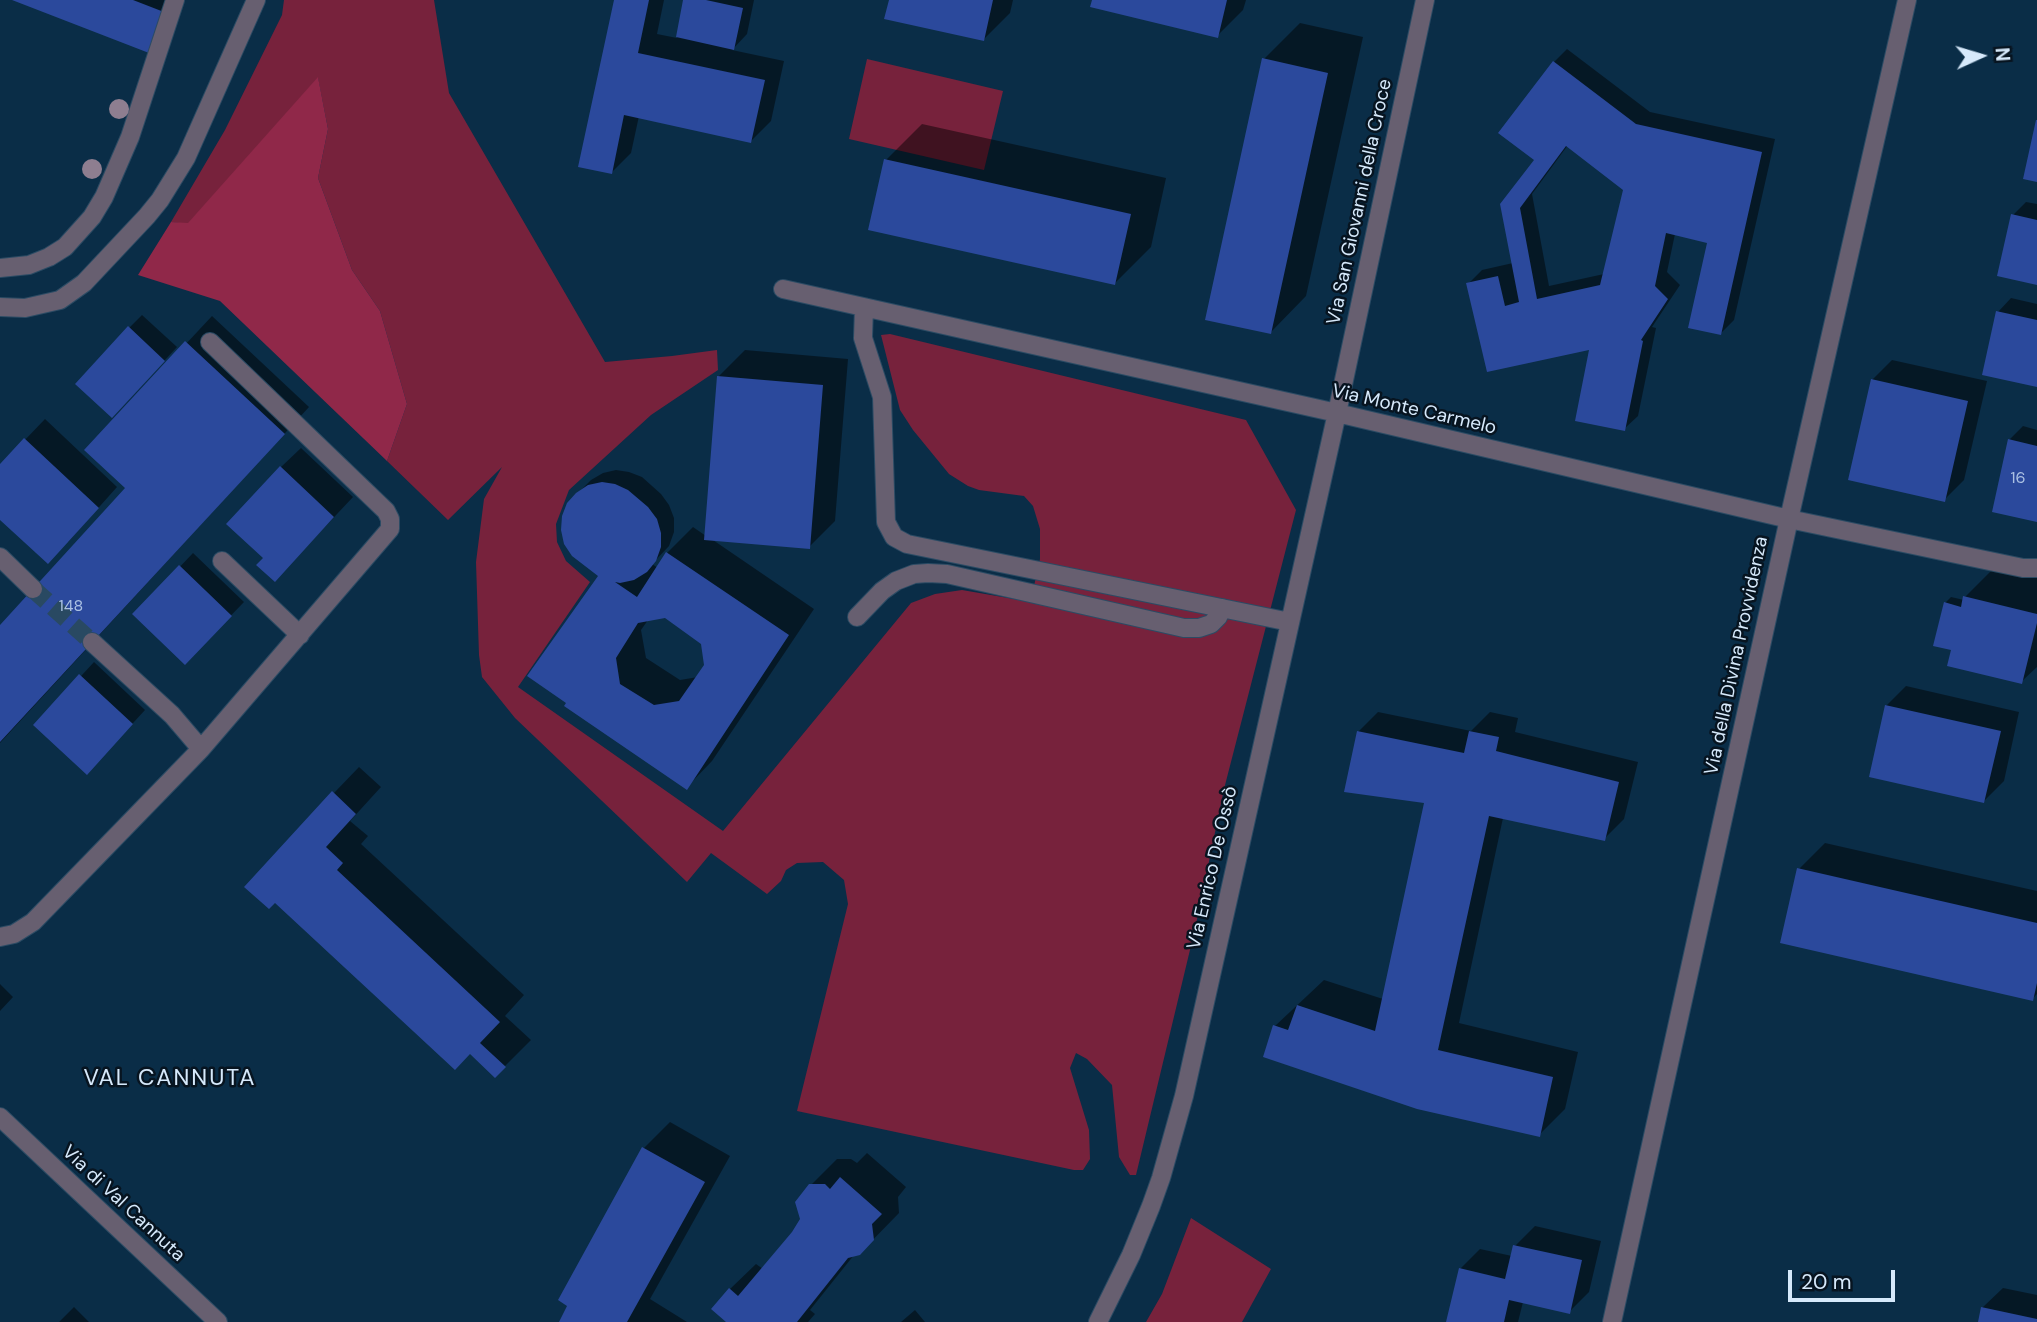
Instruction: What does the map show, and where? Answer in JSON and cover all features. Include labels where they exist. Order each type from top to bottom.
[{"type":"street","points":[[0,268],[29,265],[50,257],[65,247],[92,217],[104,197],[130,137],[175,0]]},
{"type":"street","points":[[0,307],[25,308],[60,300],[84,283],[147,216],[186,158],[256,0]]},
{"type":"street","name":"Via San Giovanni della Croce","points":[[1337,413],[1425,0]]},
{"type":"street","name":"Via della Divina Provvidenza","points":[[1612,1322],[1788,519],[1907,0]]},
{"type":"street","name":"Via Monte Carmelo","points":[[783,289],[1337,413],[1788,519],[2023,568],[2037,568]]},
{"type":"street","points":[[864,307],[863,338],[882,397],[887,522],[894,537],[907,544],[1290,622]]},
{"type":"street","points":[[0,937],[14,934],[33,922],[201,750],[390,529],[390,519],[386,511],[210,342]]},
{"type":"street","name":"Via Enrico De Ossò","points":[[1098,1322],[1141,1231],[1174,1133],[1337,413]]},
{"type":"street","points":[[0,557],[33,589]]},
{"type":"street","points":[[222,561],[300,635]]},
{"type":"street","points":[[857,617],[883,591],[896,581],[914,573],[947,574],[1184,628],[1199,628],[1211,624],[1222,608]]},
{"type":"street","points":[[92,642],[172,715],[201,750]]},
{"type":"street","name":"Via di Val Cannuta","points":[[0,1117],[218,1322]]},
{"type":"shaded area","points":[[284,0],[434,0],[449,93],[605,362],[717,350],[718,370],[651,415],[569,490],[556,524],[557,542],[566,561],[590,582],[518,687],[723,831],[911,603],[935,594],[962,590],[1020,600],[1034,586],[1040,559],[1040,529],[1033,506],[1024,496],[979,490],[949,474],[900,410],[881,335],[890,334],[1246,420],[1296,510],[1224,789],[1195,929],[1136,1175],[1130,1175],[1119,1157],[1112,1085],[1087,1059],[1076,1053],[1070,1068],[1089,1130],[1090,1159],[1083,1170],[797,1111],[848,904],[844,880],[823,862],[797,863],[786,870],[781,881],[767,894],[711,853],[687,882],[515,718],[482,677],[476,562],[484,499],[502,467],[448,520],[387,461],[407,404],[380,311],[352,270],[318,178],[328,129],[318,78],[188,224],[171,222],[225,130],[282,15]]},
{"type":"shaded area","points":[[867,59],[1003,91],[984,170],[849,139]]},
{"type":"shaded area","points":[[318,77],[328,129],[318,178],[352,270],[380,311],[407,404],[387,461],[220,301],[138,275],[171,222],[188,223]]},
{"type":"shaded area","points":[[1191,1218],[1271,1269],[1242,1322],[1146,1322],[1162,1294]]},
{"type":"building","points":[[12,0],[133,0],[164,12],[149,53]]},
{"type":"building","points":[[614,0],[649,0],[638,53],[765,80],[751,143],[624,115],[612,174],[578,167]]},
{"type":"building","points":[[683,0],[706,0],[743,8],[734,50],[676,37]]},
{"type":"building","points":[[889,0],[993,0],[984,41],[884,19]]},
{"type":"building","points":[[1092,0],[1227,0],[1218,38],[1090,7]]},
{"type":"building","points":[[1262,58],[1328,73],[1271,334],[1205,320]]},
{"type":"building","points":[[1553,61],[1636,124],[1762,152],[1721,335],[1688,328],[1707,243],[1666,233],[1655,286],[1668,299],[1641,340],[1643,341],[1625,431],[1575,421],[1589,350],[1487,372],[1466,283],[1498,276],[1505,306],[1519,302],[1500,204],[1534,160],[1498,133]],"holes":[[[1566,146],[1623,190],[1600,285],[1537,299],[1520,208]]]},
{"type":"building","points":[[2037,120],[2037,182],[2023,179]]},
{"type":"building","points":[[884,159],[1131,214],[1115,285],[868,230]]},
{"type":"building","points":[[2011,214],[2037,220],[2037,285],[1997,276]]},
{"type":"building","points":[[1996,311],[2037,320],[2037,387],[1982,375]]},
{"type":"building","points":[[128,326],[165,361],[112,418],[75,384]]},
{"type":"building","points":[[185,341],[285,434],[0,742],[0,625],[125,488],[84,450]]},
{"type":"building","points":[[717,376],[823,385],[810,549],[704,540]]},
{"type":"building","points":[[1871,379],[1968,401],[1945,502],[1848,480]]},
{"type":"building","points":[[24,438],[99,508],[48,564],[0,520],[0,464]]},
{"type":"building","points":[[2008,439],[2037,446],[2037,522],[1992,512]]},
{"type":"building","points":[[280,466],[334,517],[275,582],[256,565],[263,558],[226,524]]},
{"type":"building","points":[[602,482],[628,490],[648,507],[657,519],[661,533],[661,547],[656,561],[647,572],[634,580],[615,582],[637,597],[666,552],[789,635],[687,790],[564,706],[566,703],[527,676],[598,576],[572,556],[564,544],[561,530],[567,503],[588,485]],"holes":[[[665,618],[701,644],[704,665],[679,701],[654,705],[620,684],[616,658],[638,623]]]},
{"type":"building","points":[[179,565],[232,616],[185,665],[132,614]]},
{"type":"building","points":[[1963,596],[2037,614],[2022,684],[1947,666],[1951,650],[1933,646],[1944,602],[1961,607]]},
{"type":"building","points":[[79,674],[133,724],[87,775],[33,725]]},
{"type":"building","points":[[1885,705],[2001,731],[1984,803],[1869,777]]},
{"type":"building","points":[[1357,731],[1464,753],[1469,731],[1499,737],[1496,751],[1619,782],[1605,841],[1489,816],[1438,1050],[1553,1077],[1540,1137],[1417,1109],[1263,1057],[1273,1025],[1288,1030],[1297,1005],[1375,1031],[1424,803],[1344,792]]},
{"type":"building","points":[[332,791],[356,814],[326,847],[343,863],[337,870],[500,1022],[480,1043],[506,1067],[495,1078],[470,1054],[455,1070],[275,903],[269,909],[244,887]]},
{"type":"building","points":[[1797,868],[2037,923],[2037,983],[2033,1001],[1780,943]]},
{"type":"building","points":[[642,1147],[705,1182],[627,1322],[559,1322],[567,1306],[558,1300]]},
{"type":"building","points":[[840,1177],[882,1214],[872,1224],[874,1240],[860,1255],[848,1258],[797,1322],[726,1322],[711,1309],[729,1288],[738,1296],[792,1232],[800,1219],[795,1202],[809,1184],[825,1184],[830,1189]]},
{"type":"building","points":[[1513,1245],[1582,1260],[1570,1314],[1509,1300],[1504,1322],[1446,1322],[1459,1268],[1505,1279]]},
{"type":"building","points":[[1981,1307],[2037,1319],[2037,1322],[1978,1322]]},
{"type":"tunnel","points":[[33,589],[92,642]]},
{"type":"district","name":"VAL CANNUTA","points":[[170,1079]]}]
